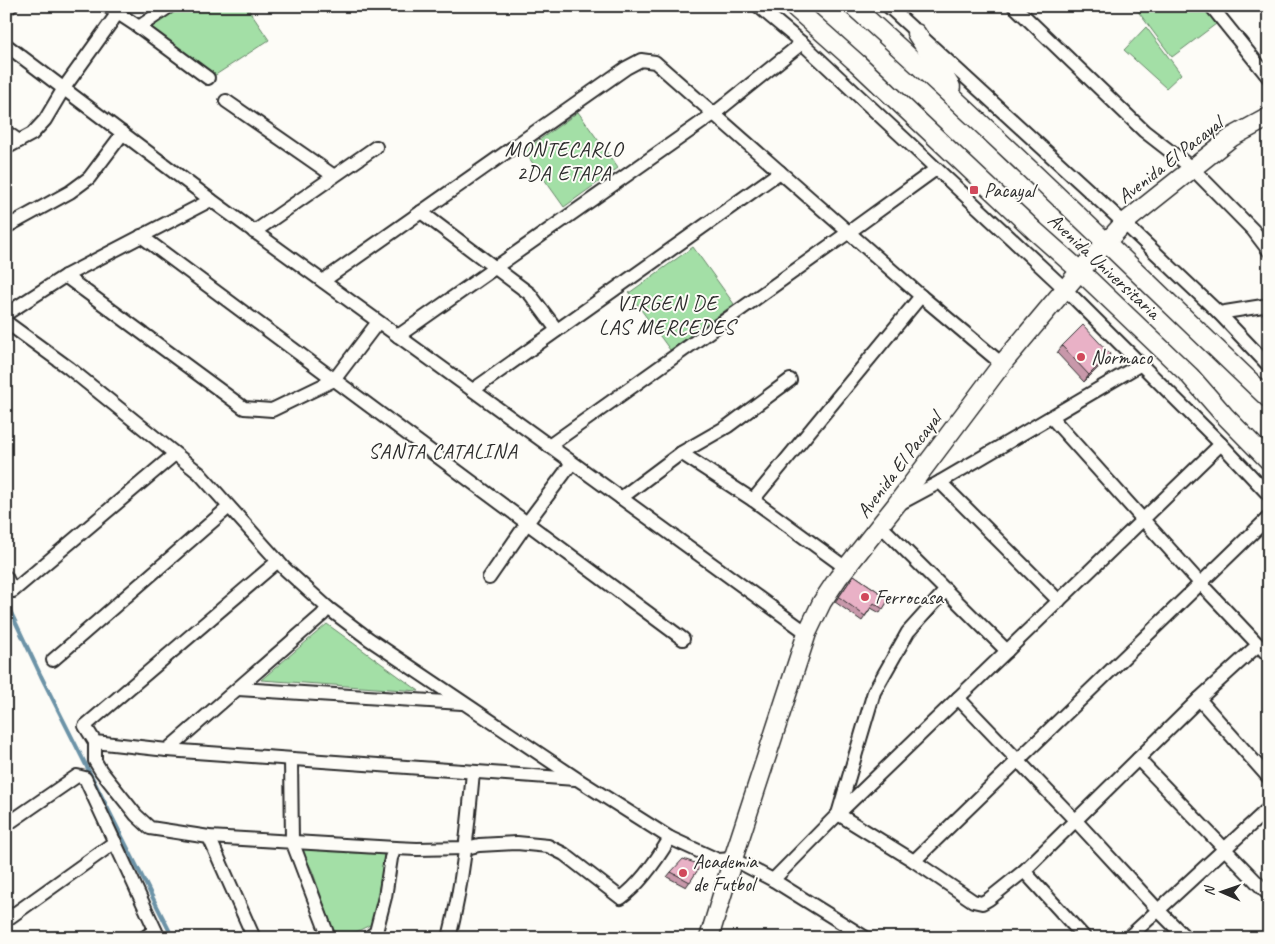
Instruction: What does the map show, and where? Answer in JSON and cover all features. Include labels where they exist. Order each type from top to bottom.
[{"type":"street","points":[[6,9],[11,6]]},
{"type":"street","points":[[139,27],[170,6]]},
{"type":"street","points":[[758,6],[802,43],[1064,288],[1221,444],[1269,495]]},
{"type":"street","name":"Avenida Universitaria","points":[[793,6],[857,63],[1190,376],[1224,415],[1269,461]]},
{"type":"street","name":"Avenida Universitaria","points":[[853,6],[966,110],[1269,399]]},
{"type":"street","points":[[888,6],[1219,313],[1269,366]]},
{"type":"street","points":[[1014,6],[1144,131],[1193,169],[1253,230],[1269,250]]},
{"type":"street","points":[[1211,6],[1269,78]]},
{"type":"street","points":[[6,148],[32,134],[45,120],[112,10],[139,27],[208,78]]},
{"type":"street","points":[[916,33],[966,110]]},
{"type":"street","points":[[398,336],[715,113],[802,43]]},
{"type":"street","points":[[6,45],[254,232],[807,633]]},
{"type":"street","points":[[323,281],[626,68],[641,60],[656,62],[921,296],[1002,364]]},
{"type":"street","points":[[226,101],[334,176]]},
{"type":"street","name":"Avenida El Pacayal","points":[[709,938],[807,633],[822,602],[1002,364],[1064,288],[1124,224],[1232,137],[1269,117]]},
{"type":"street","points":[[6,132],[19,141]]},
{"type":"street","points":[[6,227],[70,192],[89,178],[123,133]]},
{"type":"street","points":[[254,232],[376,147]]},
{"type":"street","points":[[549,446],[936,169]]},
{"type":"street","points":[[473,390],[780,172]]},
{"type":"street","points":[[6,314],[65,276],[211,200]]},
{"type":"street","points":[[421,212],[530,294],[557,330]]},
{"type":"street","points":[[141,236],[683,639]]},
{"type":"street","points":[[65,276],[244,408],[272,410],[334,380],[378,322]]},
{"type":"street","points":[[753,500],[921,296]]},
{"type":"street","points":[[1219,313],[1269,304]]},
{"type":"street","points":[[6,322],[69,368],[199,473],[285,568],[328,608],[368,639],[577,779],[670,838],[718,860],[733,859],[774,880],[866,938]]},
{"type":"street","points":[[896,505],[940,482],[1141,364]]},
{"type":"street","points":[[621,498],[681,452],[728,426],[790,380]]},
{"type":"street","points":[[1051,417],[1200,583],[1269,656]]},
{"type":"street","points":[[774,880],[838,814],[1221,444]]},
{"type":"street","points":[[1252,444],[1269,472]]},
{"type":"street","points":[[681,452],[753,500],[846,568]]},
{"type":"street","points":[[6,577],[13,591],[175,454]]},
{"type":"street","points":[[489,578],[572,463]]},
{"type":"street","points":[[940,482],[1059,601]]},
{"type":"street","points":[[53,660],[229,507]]},
{"type":"street","points":[[914,861],[1269,517]]},
{"type":"street","points":[[880,525],[1007,651]]},
{"type":"street","points":[[278,561],[84,726],[95,742],[95,761],[101,771],[136,815],[150,828],[208,837],[417,849],[466,848],[479,845],[517,843],[548,846],[564,854],[621,898],[629,892],[660,854],[670,838]]},
{"type":"street","points":[[838,814],[874,692],[908,632],[946,590]]},
{"type":"street","points":[[168,750],[328,608]]},
{"type":"street","points":[[838,814],[914,861],[973,901],[982,903],[1024,871],[1199,699],[1258,644]]},
{"type":"street","points":[[238,689],[464,703]]},
{"type":"street","points":[[958,698],[1186,938]]},
{"type":"street","points":[[1199,699],[1269,778]]},
{"type":"street","points":[[95,742],[168,750],[577,779]]},
{"type":"street","points":[[291,759],[292,841],[329,938]]},
{"type":"street","points":[[1138,760],[1269,895]]},
{"type":"street","points":[[6,825],[77,776],[95,761]]},
{"type":"street","points":[[449,938],[466,848],[473,772]]},
{"type":"street","points":[[77,776],[85,778],[157,934],[144,938]]},
{"type":"street","points":[[1128,938],[1269,808]]},
{"type":"street","points":[[208,837],[254,938]]},
{"type":"street","points":[[6,920],[115,842]]},
{"type":"street","points":[[368,938],[376,932],[395,848]]},
{"type":"street","points":[[1024,871],[1085,938]]},
{"type":"green space","points":[[182,6],[246,6],[269,40],[214,76],[150,28]]},
{"type":"green space","points":[[1134,6],[1203,6],[1216,24],[1172,57]]},
{"type":"green space","points":[[1146,27],[1181,74],[1166,88],[1124,50]]},
{"type":"green space","points":[[578,112],[618,168],[564,207],[524,151]]},
{"type":"green space","points":[[693,247],[734,304],[670,350],[629,293]]},
{"type":"green space","points":[[327,624],[419,691],[261,680]]},
{"type":"green space","points":[[300,847],[386,852],[372,924],[344,938],[336,938],[312,870]]},
{"type":"building","name":"Normaco","points":[[1083,325],[1110,354],[1089,375],[1062,346]]},
{"type":"building","points":[[854,575],[889,599],[883,609],[874,603],[865,616],[839,597]]},
{"type":"building","name":"Academia de Futbol","points":[[683,859],[701,865],[690,882],[671,872]]},
{"type":"waterway","points":[[6,602],[41,676],[173,938]]},
{"type":"place","name":"Pacayal","points":[[974,190]]},
{"type":"place","name":"Normaco","points":[[1081,357]]},
{"type":"place","name":"Ferrocasa","points":[[865,597]]},
{"type":"place","name":"Academia de Futbol","points":[[683,873]]},
{"type":"district","name":"MONTECARLO 2DA ETAPA","points":[[564,161]]},
{"type":"district","name":"VIRGEN DE LAS MERCEDES","points":[[667,315]]},
{"type":"district","name":"SANTA CATALINA","points":[[443,451]]}]
